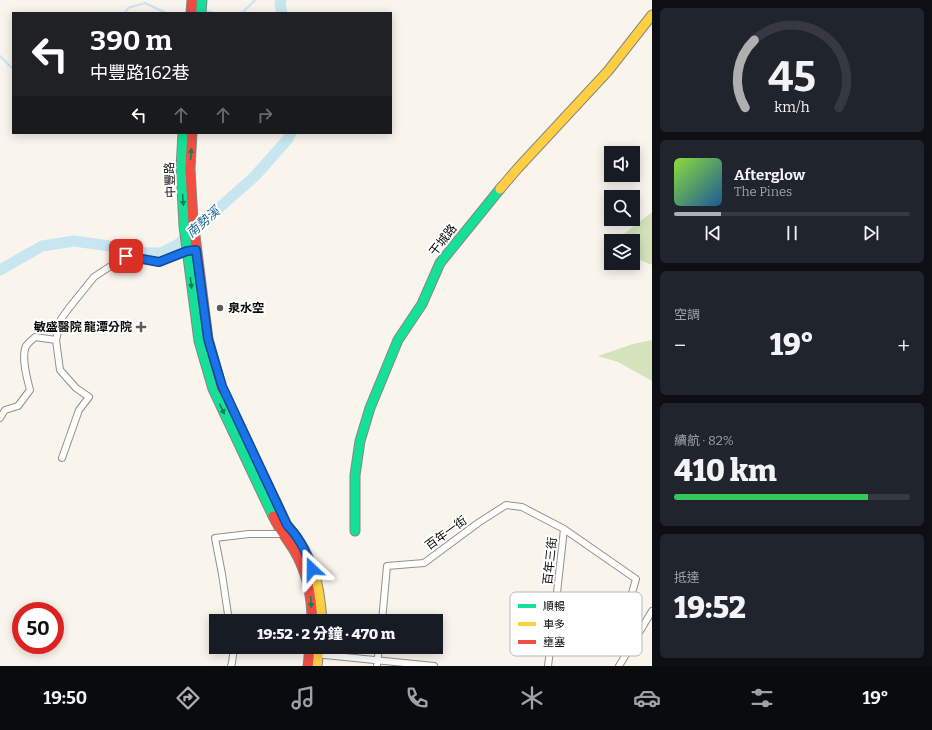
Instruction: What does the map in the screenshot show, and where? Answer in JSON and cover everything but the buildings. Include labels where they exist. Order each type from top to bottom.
[{"type":"main road","points":[[191,12],[192,0]]},
{"type":"main road","points":[[201,12],[202,0]]},
{"type":"main road","name":"干城路","points":[[355,531],[355,475],[360,441],[370,408],[398,340],[409,326],[422,304],[440,263],[518,168],[608,71],[652,15]]},
{"type":"main road","name":"中豐路","points":[[183,134],[181,169],[184,226],[191,246]]},
{"type":"main road","name":"中豐路","points":[[191,246],[194,220],[190,169],[192,134]]},
{"type":"main road","points":[[191,246],[199,342],[213,389],[276,522],[301,561],[310,592],[312,614]]},
{"type":"main road","points":[[191,246],[208,339],[222,386],[287,525],[294,533],[309,558],[319,590],[321,614]]},
{"type":"main road","points":[[308,666],[312,654]]},
{"type":"main road","points":[[315,654],[317,666]]},
{"type":"street","points":[[62,458],[79,410],[89,397],[76,388],[60,370],[56,340],[61,319],[94,278],[126,256],[159,262],[191,246]]},
{"type":"street","points":[[0,418],[5,410],[18,406],[30,390],[27,380],[24,355],[26,346],[35,337],[56,340]]},
{"type":"street","name":"百年一街","points":[[383,614],[387,566],[424,563],[478,523],[506,505],[522,507],[564,529]]},
{"type":"street","points":[[564,529],[636,579],[632,592]]},
{"type":"street","name":"百年三街","points":[[557,592],[564,529]]},
{"type":"street","points":[[228,614],[215,538],[249,534],[283,534]]},
{"type":"street","points":[[642,628],[652,611]]},
{"type":"street","points":[[230,666],[233,654]]},
{"type":"street","points":[[334,654],[378,663],[434,666]]},
{"type":"street","name":"百年三街","points":[[548,666],[549,656]]},
{"type":"street","points":[[619,666],[625,656]]},
{"type":"green space","points":[[652,212],[652,265],[640,260],[640,234],[624,234],[634,226],[640,226],[640,221]]},
{"type":"green space","points":[[652,340],[652,381],[618,362],[598,356],[633,344]]},
{"type":"waterway","points":[[243,12],[255,0]]},
{"type":"waterway","name":"南勢溪","points":[[281,0],[280,4],[282,12]]},
{"type":"waterway","points":[[126,12],[128,8],[145,3],[164,12]]},
{"type":"waterway","points":[[205,12],[211,12]]},
{"type":"waterway","points":[[0,56],[12,68]]},
{"type":"waterway","name":"南勢溪","points":[[0,270],[42,246],[74,241],[124,248],[144,253],[161,253],[177,245],[255,176],[287,140],[290,134]]},
{"type":"traffic: fast","points":[[201,12],[202,0]]},
{"type":"traffic: fast","points":[[183,134],[181,169],[184,226],[199,341],[213,389],[273,516]]},
{"type":"traffic: fast","points":[[355,531],[355,475],[360,441],[370,408],[398,340],[422,304],[440,263],[500,189]]},
{"type":"traffic: fast","points":[[222,389],[287,525],[304,549]]},
{"type":"traffic: slow","points":[[500,189],[608,71],[652,15]]},
{"type":"traffic: slow","points":[[304,549],[315,575],[321,614]]},
{"type":"traffic: slow","points":[[317,666],[318,654]]},
{"type":"traffic: jam","points":[[191,12],[192,0]]},
{"type":"traffic: jam","points":[[192,134],[190,169],[193,220],[208,339],[222,389]]},
{"type":"traffic: jam","points":[[273,516],[280,530],[299,558],[308,584],[312,614]]},
{"type":"traffic: jam","points":[[308,666],[309,654]]},
{"type":"place","name":"泉水空","points":[[220,308]]},
{"type":"place","name":"敏盛醫院 龍潭分院","points":[[141,327]]},
{"type":"route","points":[[126,256],[159,262],[187,251],[196,250],[208,339],[222,386],[287,525],[294,533],[309,558],[312,569]]}]
